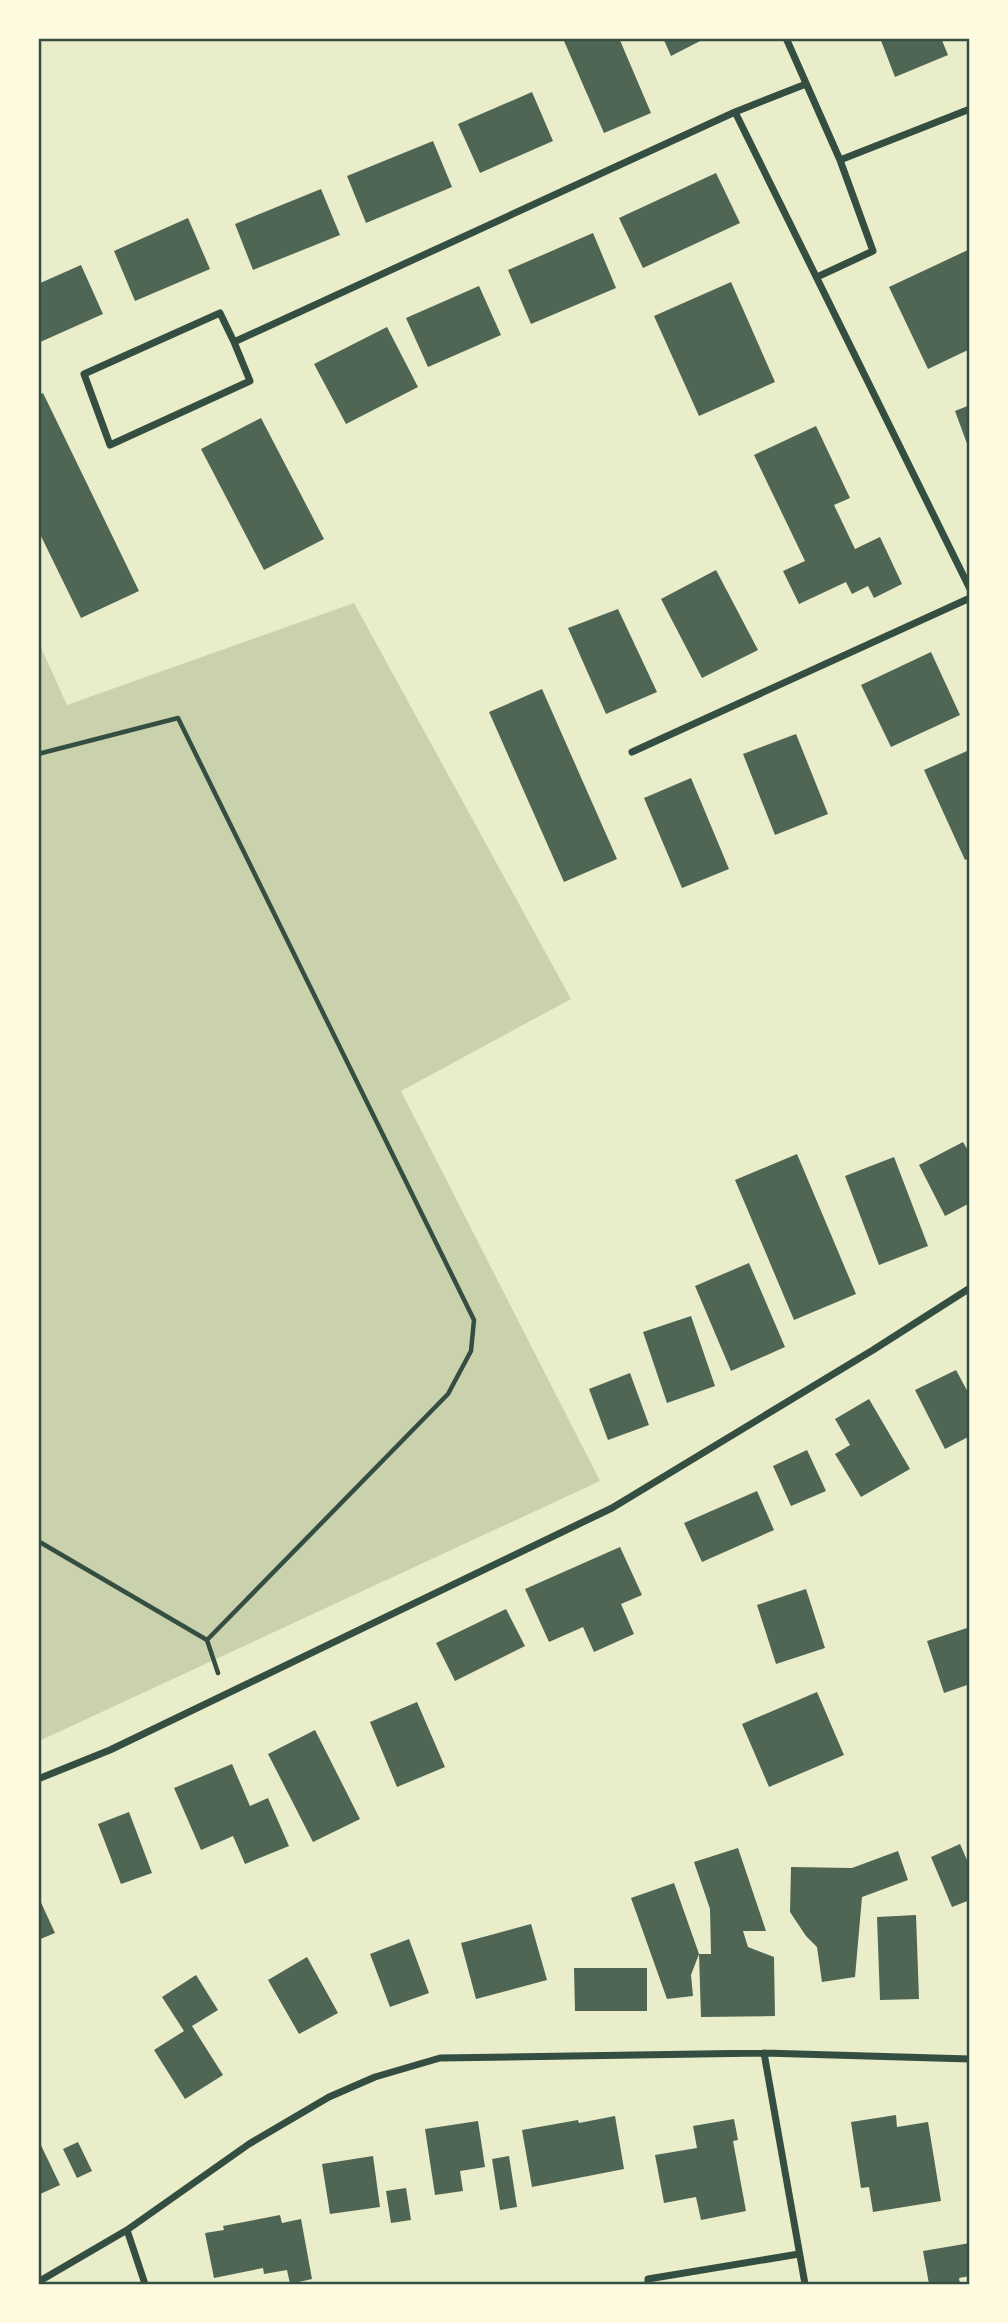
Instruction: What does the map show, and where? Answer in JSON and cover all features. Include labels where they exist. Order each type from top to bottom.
[{"type":"street","points":[[786,38],[840,160],[873,251],[817,277]]},
{"type":"street","points":[[234,342],[735,112],[806,84]]},
{"type":"street","points":[[840,160],[970,109]]},
{"type":"street","points":[[735,112],[970,589]]},
{"type":"street","points":[[220,313],[234,342],[250,381],[110,445],[84,374],[220,313]]},
{"type":"street","points":[[632,752],[970,598]]},
{"type":"street","points":[[38,1779],[110,1750],[612,1508],[970,1288]]},
{"type":"street","points":[[764,2053],[805,2284]]},
{"type":"street","points":[[38,2282],[127,2230],[249,2144],[329,2097],[375,2077],[440,2058],[764,2053],[970,2059]]},
{"type":"street","points":[[127,2230],[145,2284]]},
{"type":"street","points":[[648,2284],[648,2279],[799,2254]]},
{"type":"path","points":[[38,754],[178,718],[474,1320],[471,1351],[448,1394],[207,1640]]},
{"type":"path","points":[[38,1541],[207,1640],[226,1693]]},
{"type":"green space","points":[[354,603],[571,999],[401,1091],[600,1481],[39,1741],[38,641],[67,705]]},
{"type":"building","points":[[570,38],[619,38],[651,113],[604,133],[564,41]]},
{"type":"building","points":[[663,38],[706,38],[671,56]]},
{"type":"building","points":[[880,38],[941,38],[948,55],[895,77]]},
{"type":"building","points":[[532,92],[553,141],[480,173],[458,124]]},
{"type":"building","points":[[433,141],[452,187],[366,223],[347,176]]},
{"type":"building","points":[[716,173],[740,223],[643,268],[619,218]]},
{"type":"building","points":[[321,189],[340,235],[253,270],[235,224]]},
{"type":"building","points":[[188,218],[210,269],[135,301],[114,251]]},
{"type":"building","points":[[593,233],[616,288],[531,324],[508,270]]},
{"type":"building","points":[[970,249],[970,349],[928,369],[889,287]]},
{"type":"building","points":[[81,265],[103,314],[38,343],[38,284]]},
{"type":"building","points":[[731,282],[775,382],[699,416],[654,316]]},
{"type":"building","points":[[479,286],[501,335],[428,367],[406,318]]},
{"type":"building","points":[[387,327],[418,387],[346,424],[314,364]]},
{"type":"building","points":[[43,393],[139,591],[81,618],[38,530],[38,395]]},
{"type":"building","points":[[970,405],[970,449],[969,449],[955,411]]},
{"type":"building","points":[[261,418],[324,539],[264,570],[201,449]]},
{"type":"building","points":[[816,426],[850,498],[834,505],[855,549],[880,537],[902,584],[874,598],[868,586],[852,594],[846,582],[799,604],[783,571],[805,561],[754,455]]},
{"type":"building","points":[[716,570],[758,650],[702,678],[661,599]]},
{"type":"building","points":[[618,609],[657,692],[606,714],[568,628]]},
{"type":"building","points":[[931,652],[960,715],[891,747],[861,685]]},
{"type":"building","points":[[542,689],[617,859],[564,882],[489,712]]},
{"type":"building","points":[[796,734],[828,814],[775,835],[743,754]]},
{"type":"building","points":[[967,751],[970,756],[970,858],[965,860],[924,770]]},
{"type":"building","points":[[691,778],[729,869],[682,888],[644,798]]},
{"type":"building","points":[[963,1142],[970,1154],[970,1203],[945,1216],[919,1165]]},
{"type":"building","points":[[797,1154],[856,1294],[794,1320],[735,1180]]},
{"type":"building","points":[[894,1157],[928,1246],[879,1265],[845,1176]]},
{"type":"building","points":[[749,1263],[785,1347],[731,1371],[695,1286]]},
{"type":"building","points":[[691,1316],[715,1386],[667,1403],[643,1332]]},
{"type":"building","points":[[956,1370],[970,1396],[970,1436],[945,1449],[915,1390]]},
{"type":"building","points":[[630,1373],[649,1425],[608,1440],[589,1389]]},
{"type":"building","points":[[869,1399],[910,1469],[861,1497],[835,1454],[850,1445],[835,1419]]},
{"type":"building","points":[[807,1450],[826,1491],[791,1506],[773,1466]]},
{"type":"building","points":[[757,1491],[774,1530],[702,1562],[684,1523]]},
{"type":"building","points":[[620,1547],[642,1595],[621,1604],[634,1634],[594,1652],[583,1627],[549,1642],[525,1589]]},
{"type":"building","points":[[806,1589],[825,1648],[776,1664],[757,1605]]},
{"type":"building","points":[[506,1609],[525,1646],[455,1681],[436,1643]]},
{"type":"building","points":[[970,1627],[970,1684],[944,1693],[927,1641]]},
{"type":"building","points":[[817,1692],[844,1755],[769,1787],[742,1724]]},
{"type":"building","points":[[417,1702],[445,1767],[397,1787],[370,1722]]},
{"type":"building","points":[[315,1730],[360,1819],[313,1842],[268,1754]]},
{"type":"building","points":[[232,1764],[250,1806],[268,1798],[289,1846],[245,1864],[233,1836],[201,1850],[174,1788]]},
{"type":"building","points":[[129,1812],[152,1873],[121,1884],[98,1824]]},
{"type":"building","points":[[960,1844],[970,1867],[970,1900],[952,1907],[931,1857]]},
{"type":"building","points":[[738,1848],[766,1931],[743,1931],[748,1947],[774,1957],[775,2016],[701,2017],[699,1954],[711,1954],[710,1909],[694,1862]]},
{"type":"building","points":[[898,1851],[908,1880],[862,1897],[855,1977],[822,1982],[817,1947],[790,1912],[791,1867],[852,1868]]},
{"type":"building","points":[[674,1883],[699,1954],[691,1975],[693,1996],[667,1999],[631,1898]]},
{"type":"building","points":[[38,1896],[55,1933],[38,1940]]},
{"type":"building","points":[[916,1915],[919,1999],[880,2000],[877,1917]]},
{"type":"building","points":[[531,1924],[547,1980],[476,1999],[461,1943]]},
{"type":"building","points":[[409,1939],[429,1993],[390,2007],[370,1954]]},
{"type":"building","points":[[307,1957],[338,2013],[299,2034],[268,1980]]},
{"type":"building","points":[[574,1968],[647,1968],[647,2011],[575,2011]]},
{"type":"building","points":[[196,1975],[218,2010],[192,2026],[223,2075],[185,2099],[154,2050],[184,2031],[162,1997]]},
{"type":"building","points":[[896,2115],[897,2127],[928,2122],[941,2201],[873,2212],[869,2187],[861,2188],[851,2122]]},
{"type":"building","points":[[615,2116],[624,2169],[532,2187],[522,2130]]},
{"type":"building","points":[[734,2119],[738,2140],[733,2141],[746,2211],[701,2220],[696,2197],[664,2203],[655,2155],[697,2148],[693,2126]]},
{"type":"building","points":[[478,2121],[485,2167],[460,2171],[463,2191],[435,2195],[425,2129]]},
{"type":"building","points":[[38,2139],[60,2185],[38,2195]]},
{"type":"building","points":[[78,2142],[92,2171],[77,2178],[63,2149]]},
{"type":"building","points":[[373,2156],[380,2207],[330,2214],[322,2164]]},
{"type":"building","points":[[509,2156],[517,2207],[500,2210],[492,2159]]},
{"type":"building","points":[[406,2188],[411,2220],[391,2223],[386,2191]]},
{"type":"building","points":[[280,2215],[282,2223],[301,2219],[312,2279],[290,2284],[287,2270],[264,2274],[263,2268],[214,2278],[205,2233],[224,2230],[223,2226]]},
{"type":"building","points":[[970,2243],[970,2276],[959,2278],[960,2284],[929,2284],[923,2251]]}]
